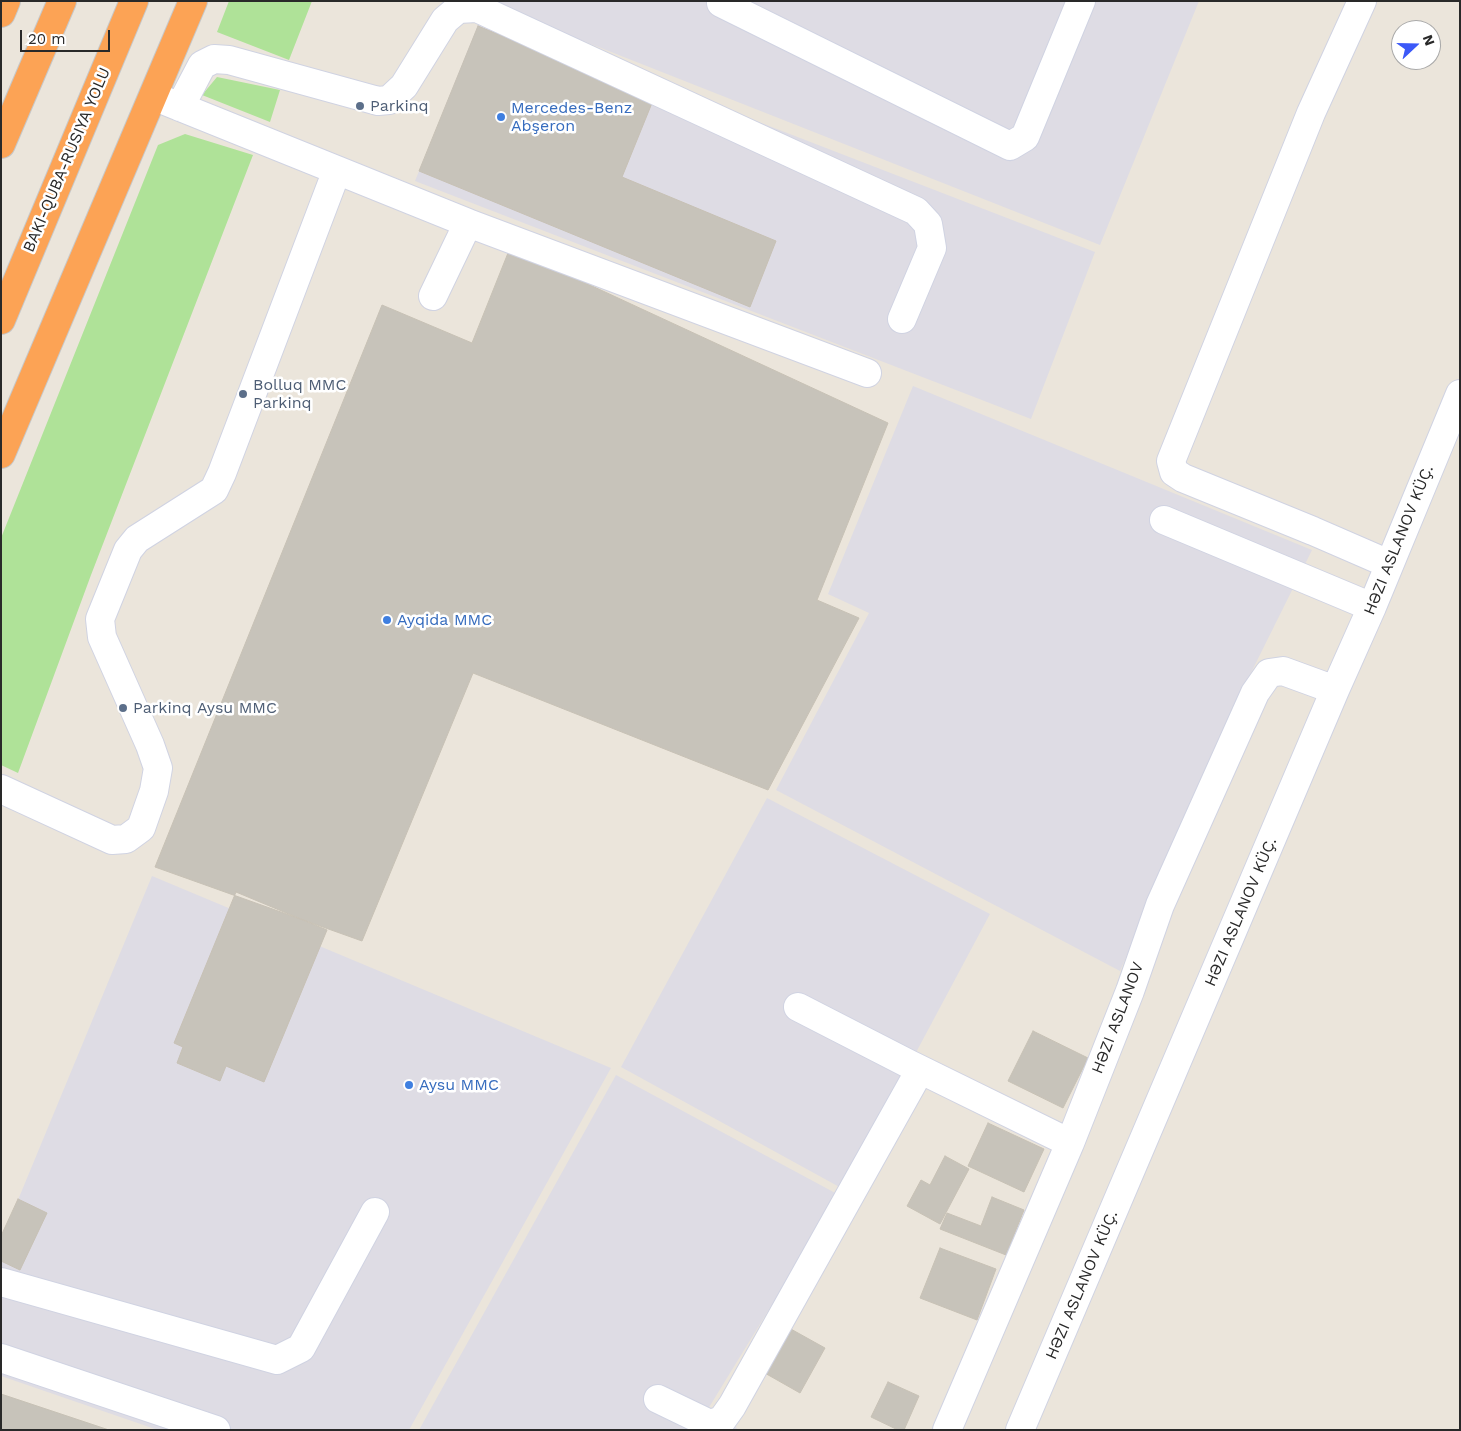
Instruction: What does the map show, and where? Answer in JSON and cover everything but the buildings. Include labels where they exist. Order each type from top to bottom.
[{"type":"highway","points":[[1,13],[6,1]]},
{"type":"highway","points":[[1,144],[62,1]]},
{"type":"highway","points":[[1,320],[134,1]]},
{"type":"highway","points":[[122,28],[141,1]]},
{"type":"highway","points":[[1,454],[193,1]]},
{"type":"street","points":[[722,2],[1010,146],[1025,138],[1081,1]]},
{"type":"street","points":[[1362,1],[1311,113],[1171,461],[1174,472],[1183,478],[1389,564]]},
{"type":"street","points":[[180,107],[202,65],[214,59],[229,60],[378,102],[389,100],[404,86],[445,20],[458,9],[477,8],[916,211],[928,224],[932,248],[902,319]]},
{"type":"street","points":[[152,96],[468,223],[867,373]]},
{"type":"street","points":[[1,789],[112,840],[126,839],[141,828],[154,791],[158,768],[150,745],[102,637],[100,619],[128,550],[137,539],[214,490],[226,464],[336,170]]},
{"type":"street","points":[[433,296],[468,223]]},
{"type":"street","name":"HƏZI ASLANOV KÜÇ.","points":[[1020,1430],[1372,607],[1460,394]]},
{"type":"street","points":[[1164,520],[1372,607]]},
{"type":"street","name":"HƏZI ASLANOV","points":[[947,1430],[1070,1143],[1130,991],[1160,905],[1255,693],[1269,673],[1283,671],[1335,690]]},
{"type":"street","points":[[798,1007],[920,1070],[1070,1143]]},
{"type":"street","points":[[658,1399],[710,1424],[722,1420],[732,1406],[920,1070]]},
{"type":"street","points":[[1,1282],[277,1360],[301,1348],[376,1212]]},
{"type":"street","points":[[1,1358],[216,1430]]},
{"type":"shaded area","points":[[482,1],[1199,1],[1100,245]]},
{"type":"shaded area","points":[[482,15],[1095,252],[1031,419],[415,181]]},
{"type":"shaded area","points":[[913,386],[1312,550],[1236,703],[1120,971],[776,790],[869,613],[828,594]]},
{"type":"shaded area","points":[[767,798],[990,914],[843,1189],[621,1067]]},
{"type":"shaded area","points":[[152,876],[611,1068],[409,1430],[158,1430],[1,1376],[1,1241]]},
{"type":"shaded area","points":[[616,1075],[839,1195],[708,1409],[722,1420],[737,1428],[736,1430],[419,1430]]},
{"type":"green space","points":[[229,1],[312,1],[289,60],[217,32]]},
{"type":"green space","points":[[217,77],[280,90],[270,122],[202,95]]},
{"type":"green space","points":[[185,134],[253,155],[91,575],[18,773],[1,765],[1,538],[158,145]]},
{"type":"place","name":"Parkinq","points":[[360,106]]},
{"type":"place","name":"Mercedes-Benz Abşeron","points":[[501,117]]},
{"type":"place","name":"Bolluq MMC Parkinq","points":[[243,394]]},
{"type":"place","name":"Ayqida MMC","points":[[387,620]]},
{"type":"place","name":"Parkinq Aysu MMC","points":[[123,708]]},
{"type":"place","name":"Aysu MMC","points":[[409,1085]]}]
